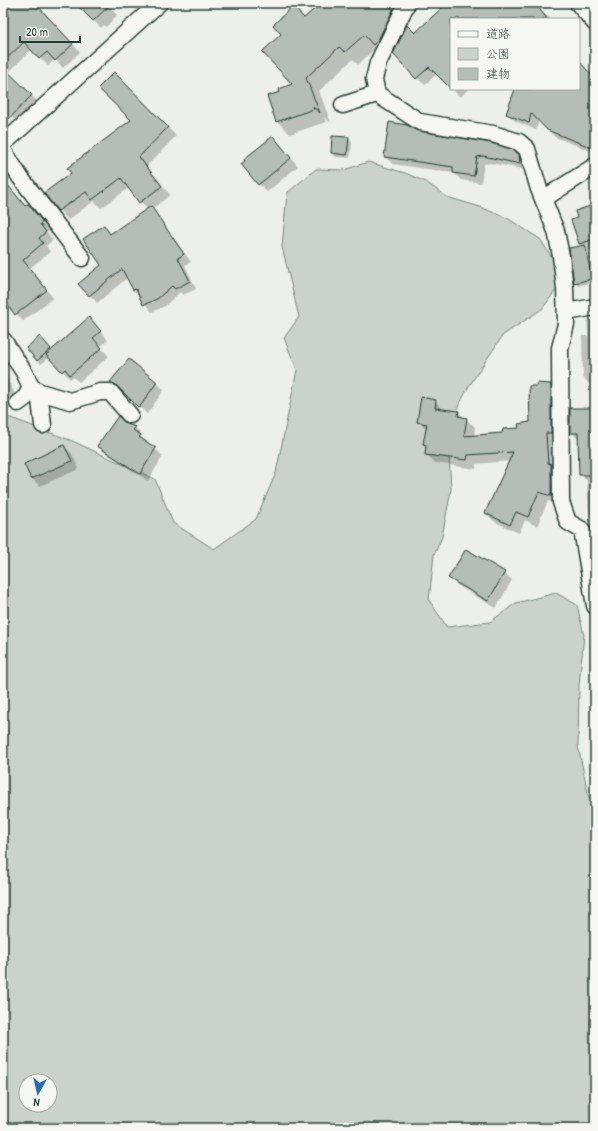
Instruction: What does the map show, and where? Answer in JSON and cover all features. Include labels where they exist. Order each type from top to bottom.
[{"type":"street","points":[[3,144],[159,3]]},
{"type":"street","points":[[407,3],[378,63],[374,79],[377,94],[420,122],[493,134],[519,142],[528,152],[543,199],[556,231],[565,288],[566,312],[566,324],[560,348],[561,502],[568,522],[582,530],[594,585],[595,606]]},
{"type":"street","points":[[578,3],[595,23]]},
{"type":"street","points":[[343,105],[377,94]]},
{"type":"street","points":[[3,150],[20,177],[82,258]]},
{"type":"street","points":[[543,199],[580,174],[595,166]]},
{"type":"street","points":[[566,312],[595,307]]},
{"type":"street","points":[[3,340],[40,400],[44,426]]},
{"type":"street","points":[[18,403],[26,398],[31,387]]},
{"type":"street","points":[[31,387],[40,392],[70,401],[100,392],[110,392],[130,415]]},
{"type":"green space","points":[[368,162],[405,173],[426,182],[447,197],[480,207],[507,218],[540,239],[565,278],[542,309],[503,335],[469,386],[456,411],[449,453],[451,490],[442,537],[434,555],[429,600],[447,627],[490,622],[516,603],[556,593],[577,605],[584,635],[579,685],[578,746],[589,798],[595,802],[595,1128],[3,1128],[3,417],[11,418],[70,440],[155,479],[173,523],[214,549],[256,519],[276,473],[297,370],[284,338],[299,317],[282,247],[287,193],[316,169],[344,170]]},
{"type":"building","points":[[3,3],[35,3],[73,44],[55,61],[47,52],[39,59],[24,42],[3,62]]},
{"type":"building","points":[[75,3],[112,3],[93,21]]},
{"type":"building","points":[[321,3],[387,3],[393,10],[378,40],[373,45],[364,35],[345,52],[339,47],[306,78],[320,113],[313,107],[314,109],[276,122],[267,96],[280,92],[279,89],[292,84],[262,52],[281,34],[273,25],[293,6],[304,18]]},
{"type":"building","points":[[447,3],[535,3],[546,18],[450,18],[450,88],[429,67],[416,79],[393,54],[407,25],[415,33]]},
{"type":"building","points":[[580,62],[595,79],[595,149],[547,130],[531,113],[529,123],[506,114],[515,90],[580,90]]},
{"type":"building","points":[[3,67],[32,95],[3,125]]},
{"type":"building","points":[[114,72],[168,127],[139,157],[162,186],[139,203],[121,178],[92,200],[86,192],[58,211],[44,193],[71,173],[67,168],[131,120],[98,88]]},
{"type":"building","points":[[389,122],[407,125],[418,131],[491,143],[514,150],[519,154],[520,164],[483,156],[477,157],[474,176],[453,173],[453,167],[384,157]]},
{"type":"building","points":[[273,136],[291,158],[258,185],[241,164],[245,161],[244,159]]},
{"type":"building","points":[[332,136],[349,137],[347,155],[331,153]]},
{"type":"building","points":[[3,179],[25,206],[28,204],[43,222],[40,224],[46,232],[39,238],[43,243],[23,260],[47,290],[15,315],[3,299]]},
{"type":"building","points":[[151,206],[184,254],[178,258],[190,281],[175,289],[172,286],[157,299],[143,305],[136,289],[133,290],[122,269],[89,296],[78,284],[101,265],[83,239],[104,225],[110,234]]},
{"type":"building","points":[[590,206],[590,208],[595,207],[595,239],[579,244],[571,220],[577,218],[575,211]]},
{"type":"building","points":[[585,245],[592,279],[574,283],[569,248]]},
{"type":"building","points":[[89,317],[101,331],[93,338],[102,348],[70,375],[65,369],[62,372],[46,355]]},
{"type":"building","points":[[40,336],[51,349],[37,361],[26,348]]},
{"type":"building","points":[[129,359],[157,382],[139,408],[117,386],[110,382]]},
{"type":"building","points":[[536,383],[551,384],[551,433],[546,433],[548,463],[551,464],[551,496],[539,492],[528,517],[516,512],[510,525],[485,513],[513,452],[468,455],[467,460],[425,455],[426,445],[423,444],[427,424],[417,422],[421,397],[436,400],[435,408],[459,411],[458,416],[467,418],[464,436],[502,433],[503,429],[519,428],[518,424],[530,422],[529,386],[537,386]]},
{"type":"building","points":[[570,408],[595,408],[595,475],[579,475],[578,433],[570,433]]},
{"type":"building","points":[[118,416],[127,424],[136,427],[133,430],[141,435],[139,437],[156,448],[140,474],[97,446]]},
{"type":"building","points":[[64,445],[72,461],[31,479],[24,464]]},
{"type":"building","points":[[466,549],[505,572],[488,601],[448,578]]}]
